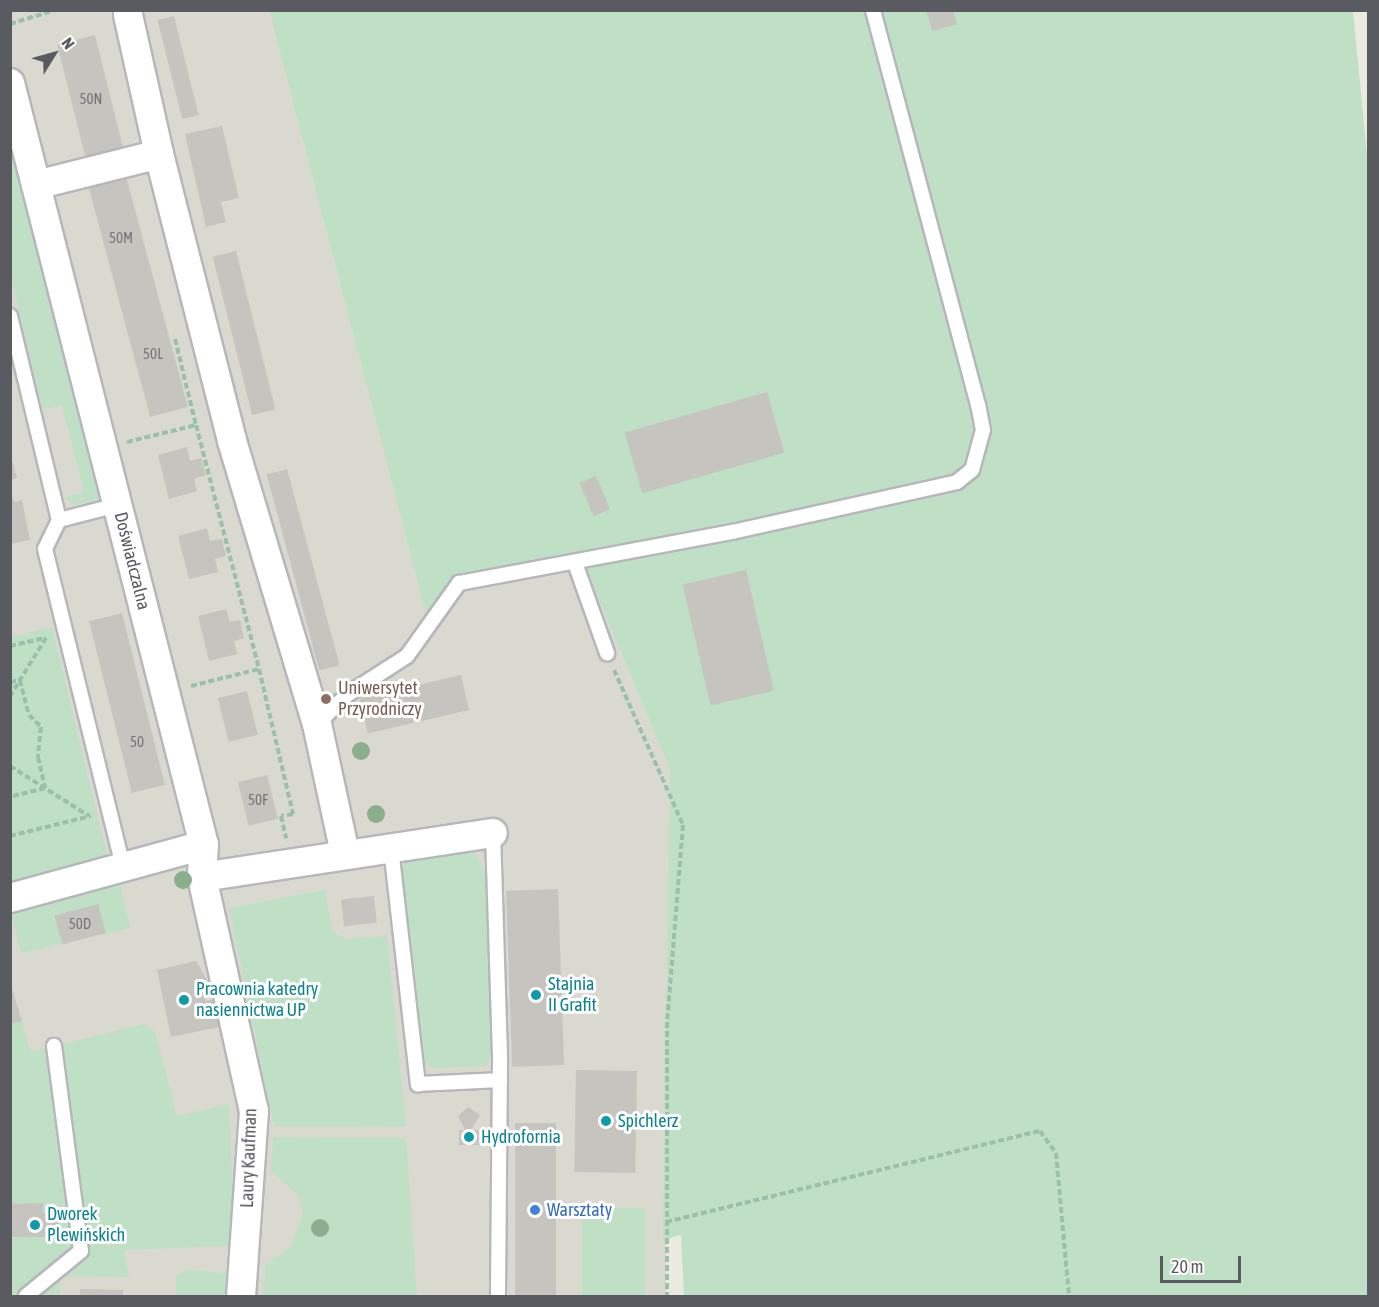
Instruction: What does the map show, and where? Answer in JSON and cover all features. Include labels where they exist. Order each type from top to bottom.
[{"type":"street","points":[[128,15],[159,154],[232,441],[317,724],[345,854]]},
{"type":"street","name":"Doświadczalna","points":[[10,83],[204,845]]},
{"type":"street","points":[[36,185],[159,154]]},
{"type":"street","points":[[202,877],[493,833]]},
{"type":"street","points":[[10,897],[204,845]]},
{"type":"street","name":"Laury Kaufman","points":[[204,845],[202,877],[254,1111],[242,1296]]},
{"type":"lane","points":[[317,724],[348,694],[407,656],[459,583],[575,563],[957,482],[972,470],[981,421],[873,10]]},
{"type":"lane","points":[[10,316],[17,373],[59,520],[45,549],[123,867]]},
{"type":"lane","points":[[59,520],[117,505]]},
{"type":"lane","points":[[575,563],[607,653]]},
{"type":"lane","points":[[493,833],[500,1080],[498,1296]]},
{"type":"lane","points":[[391,848],[418,1084],[500,1080]]},
{"type":"lane","points":[[26,1296],[81,1251],[54,1046]]},
{"type":"path","points":[[10,24],[55,10]]},
{"type":"path","points":[[118,445],[196,425],[259,669],[293,814],[281,816],[291,862]]},
{"type":"path","points":[[10,646],[46,638],[10,696]]},
{"type":"path","points":[[607,653],[683,825],[667,1022],[667,1296]]},
{"type":"path","points":[[181,688],[259,669]]},
{"type":"path","points":[[10,682],[21,680]]},
{"type":"path","points":[[21,680],[29,715],[43,736],[38,757],[45,788]]},
{"type":"path","points":[[10,766],[89,816]]},
{"type":"path","points":[[10,797],[45,788]]},
{"type":"path","points":[[10,836],[109,811]]},
{"type":"path","points":[[666,1222],[1040,1131],[1056,1153],[1069,1296]]},
{"type":"shaded area","name":"Uniwersytet Przyrodniczy","points":[[10,11],[269,11],[430,628],[463,590],[586,569],[670,770],[666,1296],[11,1296]]},
{"type":"green space","points":[[269,11],[1353,11],[1368,165],[1368,1296],[684,1296],[681,1235],[663,1240],[670,770],[586,569],[463,590],[430,629]]},
{"type":"green space","points":[[10,117],[106,497],[75,505],[64,498],[84,492],[62,405],[43,409],[11,278]]},
{"type":"green space","points":[[52,627],[108,860],[11,885],[11,637]]},
{"type":"green space","points":[[472,849],[485,870],[493,1057],[486,1066],[431,1068],[422,1061],[400,870],[406,860]]},
{"type":"green space","points":[[119,880],[130,928],[21,953],[10,905]]},
{"type":"green space","points":[[325,890],[332,931],[346,939],[387,936],[406,1127],[274,1126],[229,908]]},
{"type":"green space","points":[[22,1021],[30,1052],[144,1024],[155,1032],[177,1116],[229,1104],[234,1217],[228,1246],[124,1250],[129,1277],[61,1276],[60,1296],[11,1296],[11,1024]]},
{"type":"green space","points":[[273,1137],[406,1138],[417,1296],[263,1296],[266,1264],[291,1247],[303,1213],[299,1196],[271,1171]]},
{"type":"green space","points":[[582,1208],[645,1208],[645,1296],[582,1296]]},
{"type":"green space","points":[[188,1269],[228,1274],[235,1296],[176,1296],[176,1276]]},
{"type":"building","points":[[926,10],[953,10],[957,24],[932,31]]},
{"type":"building","points":[[174,16],[199,115],[182,119],[158,20]]},
{"type":"building","points":[[95,35],[125,153],[87,163],[57,44]]},
{"type":"building","points":[[222,126],[239,198],[221,202],[226,222],[206,227],[185,134]]},
{"type":"building","points":[[126,176],[188,407],[150,417],[88,186]]},
{"type":"building","points":[[236,251],[275,409],[252,415],[213,257]]},
{"type":"building","points":[[767,392],[784,453],[642,493],[625,433]]},
{"type":"building","points":[[187,447],[190,461],[201,458],[206,475],[194,479],[197,491],[169,499],[158,455]]},
{"type":"building","points":[[10,454],[17,478],[10,480]]},
{"type":"building","points":[[287,469],[340,665],[319,671],[267,474]]},
{"type":"building","points":[[596,476],[610,509],[593,516],[579,483]]},
{"type":"building","points":[[10,489],[14,502],[22,500],[30,540],[10,544]]},
{"type":"building","points":[[207,528],[210,541],[222,539],[226,556],[215,559],[218,572],[189,579],[178,536]]},
{"type":"building","points":[[746,570],[774,691],[711,705],[683,585]]},
{"type":"building","points":[[226,609],[230,622],[240,620],[244,638],[234,641],[237,654],[209,661],[198,616]]},
{"type":"building","points":[[122,613],[165,785],[132,793],[89,621]]},
{"type":"building","points":[[461,675],[469,710],[368,733],[360,698]]},
{"type":"building","points":[[247,691],[258,735],[229,742],[218,698]]},
{"type":"building","points":[[267,775],[278,819],[249,826],[238,782]]},
{"type":"building","name":"Stajnia II Grafit","points":[[558,889],[564,1065],[512,1067],[506,891]]},
{"type":"building","points":[[374,896],[377,923],[344,926],[341,899]]},
{"type":"building","points":[[98,904],[106,933],[62,945],[55,916]]},
{"type":"building","name":"Pracownia katedry nasiennictwa UP","points":[[196,961],[207,980],[201,981],[205,1001],[218,999],[224,1026],[171,1037],[157,970]]},
{"type":"building","points":[[10,983],[22,1021],[10,1024]]},
{"type":"building","name":"Spichlerz","points":[[576,1070],[637,1071],[635,1173],[574,1172]]},
{"type":"building","points":[[468,1107],[480,1115],[471,1130],[479,1130],[479,1145],[459,1145],[459,1130],[465,1130],[458,1116]]},
{"type":"building","name":"Warsztaty","points":[[515,1123],[556,1123],[556,1296],[515,1296]]},
{"type":"building","name":"Dworek Plewińskich","points":[[43,1203],[43,1213],[59,1213],[60,1237],[10,1237],[10,1204]]},
{"type":"building","points":[[80,1289],[123,1290],[123,1296],[80,1296]]},
{"type":"place","name":"Uniwersytet Przyrodniczy","points":[[326,699]]},
{"type":"place","name":"Stajnia II Grafit","points":[[536,995]]},
{"type":"place","name":"Pracownia katedry nasiennictwa UP","points":[[184,1000]]},
{"type":"place","name":"Spichlerz","points":[[606,1121]]},
{"type":"place","name":"Hydrofornia","points":[[469,1137]]},
{"type":"place","name":"Warsztaty","points":[[535,1210]]},
{"type":"place","name":"Dworek Plewińskich","points":[[35,1225]]}]
